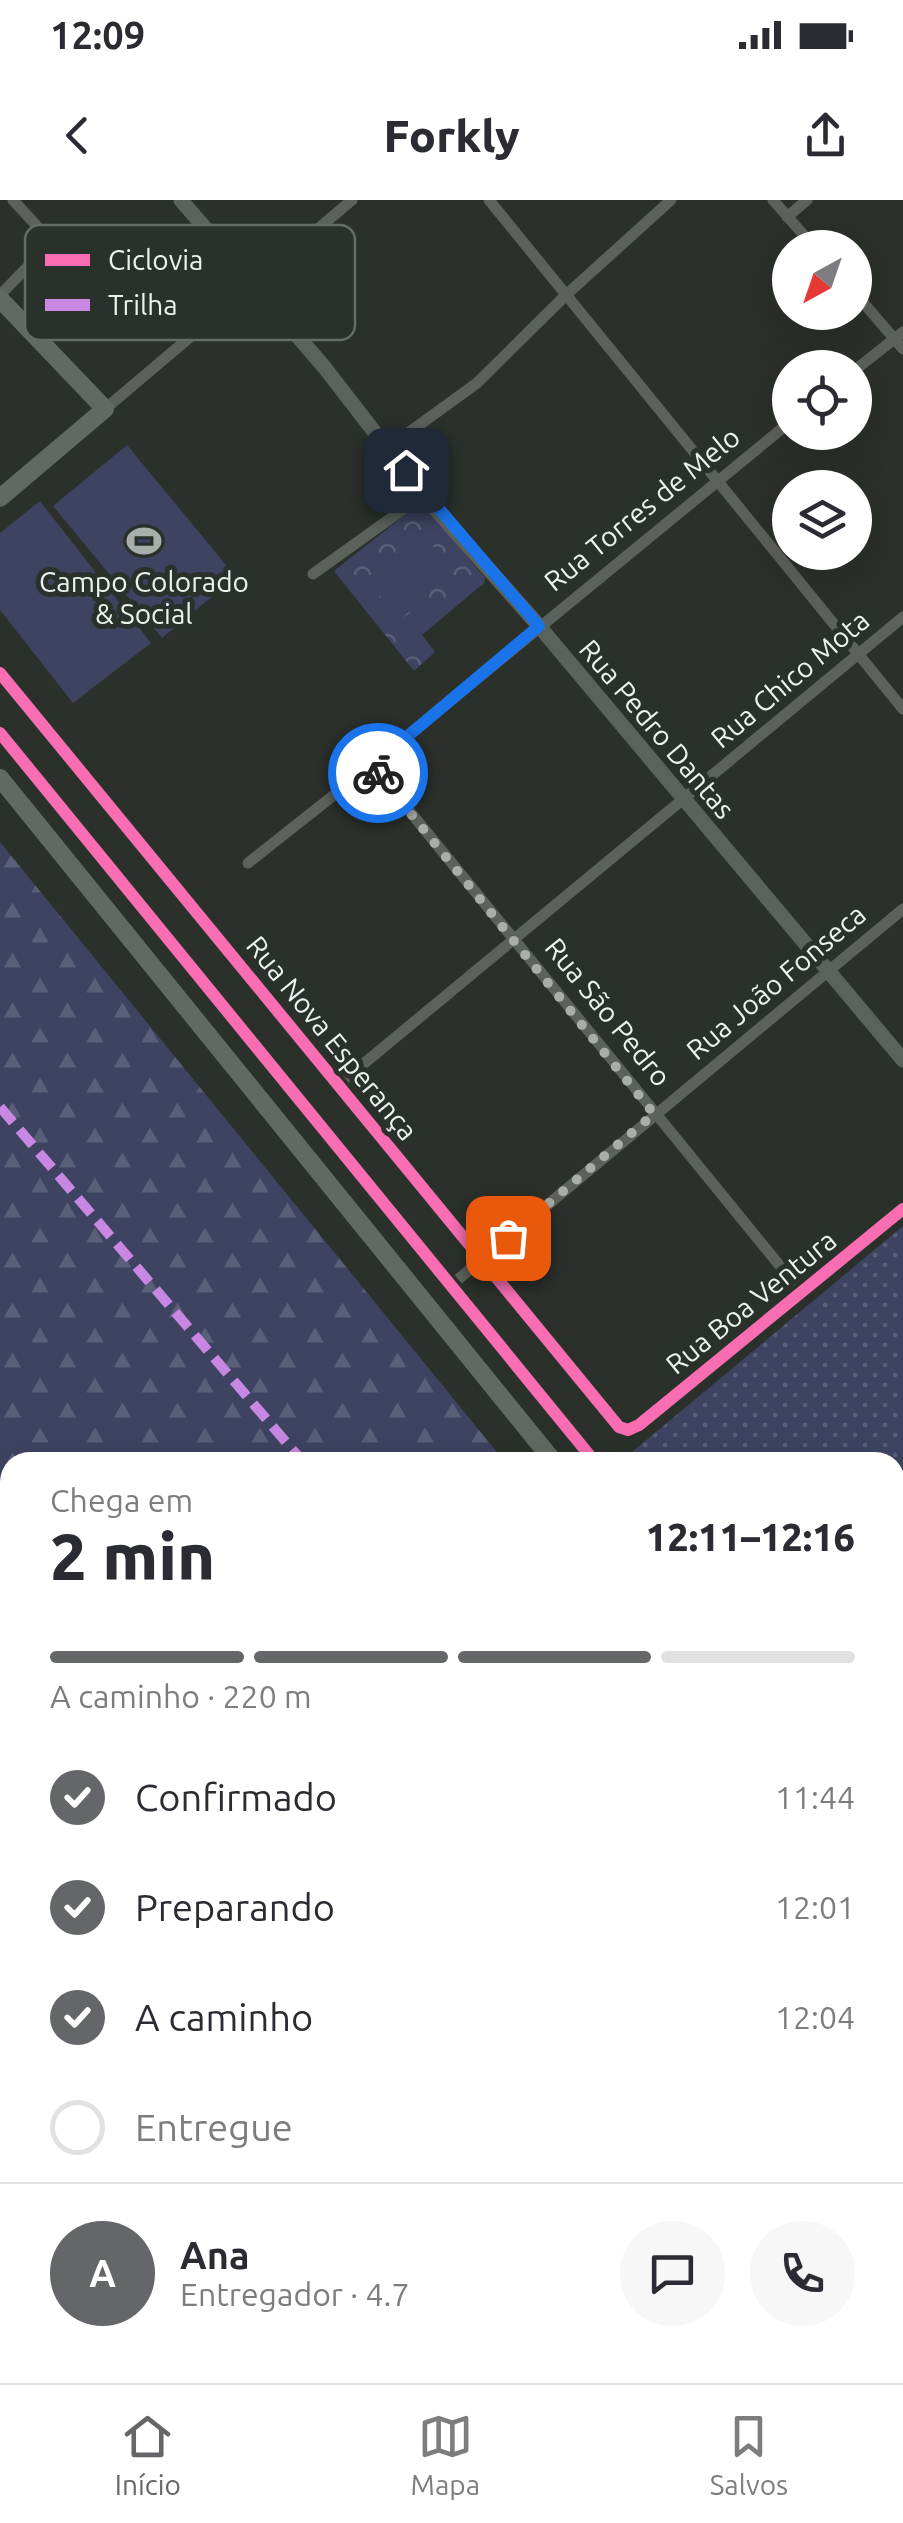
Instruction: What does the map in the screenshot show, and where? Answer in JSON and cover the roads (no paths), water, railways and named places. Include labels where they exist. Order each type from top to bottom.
[{"type":"main road","name":"Rua Pedro Dantas","points":[[181,200],[202,225]]},
{"type":"main road","points":[[0,297],[25,324]]},
{"type":"main road","points":[[0,498],[105,409],[40,340]]},
{"type":"main road","name":"Rua Pedro Dantas","points":[[298,340],[903,1060]]},
{"type":"main road","points":[[0,733],[587,1452]]},
{"type":"main road","points":[[0,778],[546,1452]]},
{"type":"street","points":[[14,200],[34,225]]},
{"type":"street","points":[[324,225],[352,200]]},
{"type":"street","points":[[489,200],[903,709]]},
{"type":"street","points":[[389,447],[477,383],[671,200]]},
{"type":"street","points":[[773,200],[799,230]]},
{"type":"street","points":[[787,216],[807,200]]},
{"type":"street","points":[[0,297],[25,272]]},
{"type":"street","points":[[872,311],[900,340],[872,359]]},
{"type":"street","points":[[105,409],[189,340]]},
{"type":"street","name":"Rua Torres de Melo","points":[[248,863],[372,766],[772,436]]},
{"type":"street","points":[[313,574],[424,494]]},
{"type":"street","name":"Rua Chico Mota","points":[[338,1085],[903,617]]},
{"type":"street","name":"Rua Nova Esperança","points":[[0,673],[618,1427],[628,1430]]},
{"type":"street","name":"Rua São Pedro","points":[[372,766],[802,1293]]},
{"type":"street","name":"Rua João Fonseca","points":[[450,1286],[903,909]]},
{"type":"street","name":"Rua Boa Ventura","points":[[628,1430],[638,1426],[903,1209]]},
{"type":"place","name":"Campo Colorado & Social","points":[[144,541]]}]
